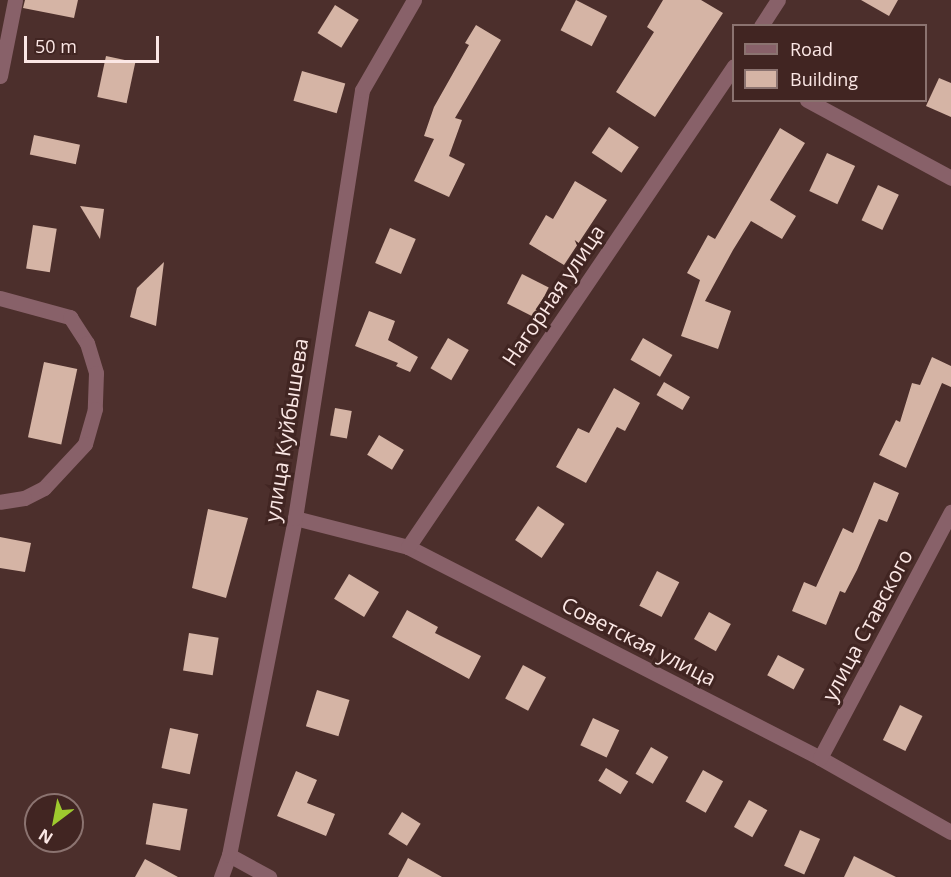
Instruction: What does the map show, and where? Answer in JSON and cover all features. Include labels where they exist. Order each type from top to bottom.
[{"type":"street","points":[[0,76],[5,29],[15,0]]},
{"type":"street","name":"улица Куйбышева","points":[[221,877],[229,855],[295,518],[362,90],[414,0]]},
{"type":"street","points":[[762,24],[778,0]]},
{"type":"street","name":"Нагорная улица","points":[[408,547],[732,69]]},
{"type":"street","points":[[811,102],[951,178]]},
{"type":"street","points":[[0,298],[70,317],[87,343],[96,373],[95,409],[85,444],[44,488],[24,498],[0,502]]},
{"type":"street","name":"улица Ставского","points":[[820,758],[951,512]]},
{"type":"street","name":"Советская улица","points":[[295,518],[408,547],[820,758],[951,832]]},
{"type":"street","points":[[229,855],[269,877]]},
{"type":"building","points":[[25,0],[78,0],[74,18],[23,8]]},
{"type":"building","points":[[576,0],[607,16],[592,46],[561,30]]},
{"type":"building","points":[[663,0],[701,0],[723,13],[655,117],[616,92],[654,32],[647,27]]},
{"type":"building","points":[[861,0],[898,0],[889,16]]},
{"type":"building","points":[[335,5],[359,20],[341,48],[318,33]]},
{"type":"building","points":[[476,25],[501,40],[455,118],[462,120],[449,156],[465,164],[449,197],[414,181],[434,139],[424,136],[434,107],[469,45],[465,43]]},
{"type":"building","points":[[106,56],[135,62],[127,103],[97,97]]},
{"type":"building","points":[[302,71],[345,83],[337,113],[293,101]]},
{"type":"building","points":[[939,78],[951,83],[951,117],[926,106]]},
{"type":"building","points":[[609,127],[639,147],[622,173],[592,153]]},
{"type":"building","points":[[780,128],[805,143],[770,200],[796,216],[782,239],[751,221],[733,250],[705,301],[731,311],[718,349],[681,336],[700,280],[687,273],[708,235],[715,239]]},
{"type":"building","points":[[34,135],[80,145],[76,164],[30,155]]},
{"type":"building","points":[[827,153],[855,166],[837,204],[809,191]]},
{"type":"building","points":[[575,181],[607,200],[564,265],[529,244],[546,215],[553,219]]},
{"type":"building","points":[[878,185],[899,195],[882,230],[862,220]]},
{"type":"building","points":[[80,206],[104,209],[100,239]]},
{"type":"building","points":[[33,225],[57,229],[50,272],[26,268]]},
{"type":"building","points":[[390,228],[416,239],[401,274],[375,263]]},
{"type":"building","points":[[164,262],[156,326],[130,317],[137,288]]},
{"type":"building","points":[[522,274],[549,288],[534,317],[507,303]]},
{"type":"building","points":[[369,311],[395,321],[388,340],[418,357],[410,372],[396,366],[398,363],[355,346]]},
{"type":"building","points":[[448,338],[469,350],[451,380],[430,368]]},
{"type":"building","points":[[643,338],[672,355],[660,377],[630,360]]},
{"type":"building","points":[[932,357],[951,366],[951,387],[942,383],[906,468],[879,455],[896,420],[900,422],[912,383],[920,385]]},
{"type":"building","points":[[44,362],[77,369],[61,444],[28,437]]},
{"type":"building","points":[[664,382],[690,397],[682,410],[656,395]]},
{"type":"building","points":[[614,388],[640,403],[625,431],[617,427],[586,483],[556,467],[578,428],[589,433]]},
{"type":"building","points":[[335,408],[352,411],[347,439],[330,436]]},
{"type":"building","points":[[379,435],[404,450],[392,470],[367,455]]},
{"type":"building","points":[[874,482],[899,493],[887,522],[879,519],[857,570],[845,593],[840,591],[826,625],[792,611],[804,582],[816,587],[843,528],[853,533]]},
{"type":"building","points":[[538,506],[565,524],[542,558],[515,540]]},
{"type":"building","points":[[208,509],[248,518],[226,598],[192,588]]},
{"type":"building","points":[[0,537],[31,543],[25,572],[0,568]]},
{"type":"building","points":[[657,571],[679,582],[662,617],[639,606]]},
{"type":"building","points":[[349,574],[379,592],[364,617],[334,599]]},
{"type":"building","points":[[407,610],[438,627],[435,633],[481,656],[469,679],[392,637]]},
{"type":"building","points":[[709,612],[731,624],[716,651],[694,639]]},
{"type":"building","points":[[189,633],[219,638],[213,675],[183,671]]},
{"type":"building","points":[[778,655],[804,669],[794,689],[767,675]]},
{"type":"building","points":[[523,665],[546,677],[528,711],[505,699]]},
{"type":"building","points":[[317,690],[350,700],[338,736],[306,726]]},
{"type":"building","points":[[900,705],[922,716],[905,751],[883,740]]},
{"type":"building","points":[[593,718],[619,730],[607,757],[580,745]]},
{"type":"building","points":[[170,728],[198,734],[190,774],[161,768]]},
{"type":"building","points":[[651,747],[668,757],[653,784],[636,774]]},
{"type":"building","points":[[606,768],[628,781],[621,794],[598,781]]},
{"type":"building","points":[[703,770],[723,781],[706,813],[686,801]]},
{"type":"building","points":[[296,771],[317,780],[307,803],[335,814],[326,836],[277,816]]},
{"type":"building","points":[[749,800],[767,810],[752,837],[734,827]]},
{"type":"building","points":[[153,803],[187,809],[180,850],[146,844]]},
{"type":"building","points":[[402,812],[421,824],[407,846],[388,834]]},
{"type":"building","points":[[800,830],[820,839],[804,875],[784,866]]},
{"type":"building","points":[[854,856],[896,877],[844,877]]},
{"type":"building","points":[[408,858],[442,877],[398,877]]},
{"type":"building","points":[[145,859],[178,877],[135,877]]}]
